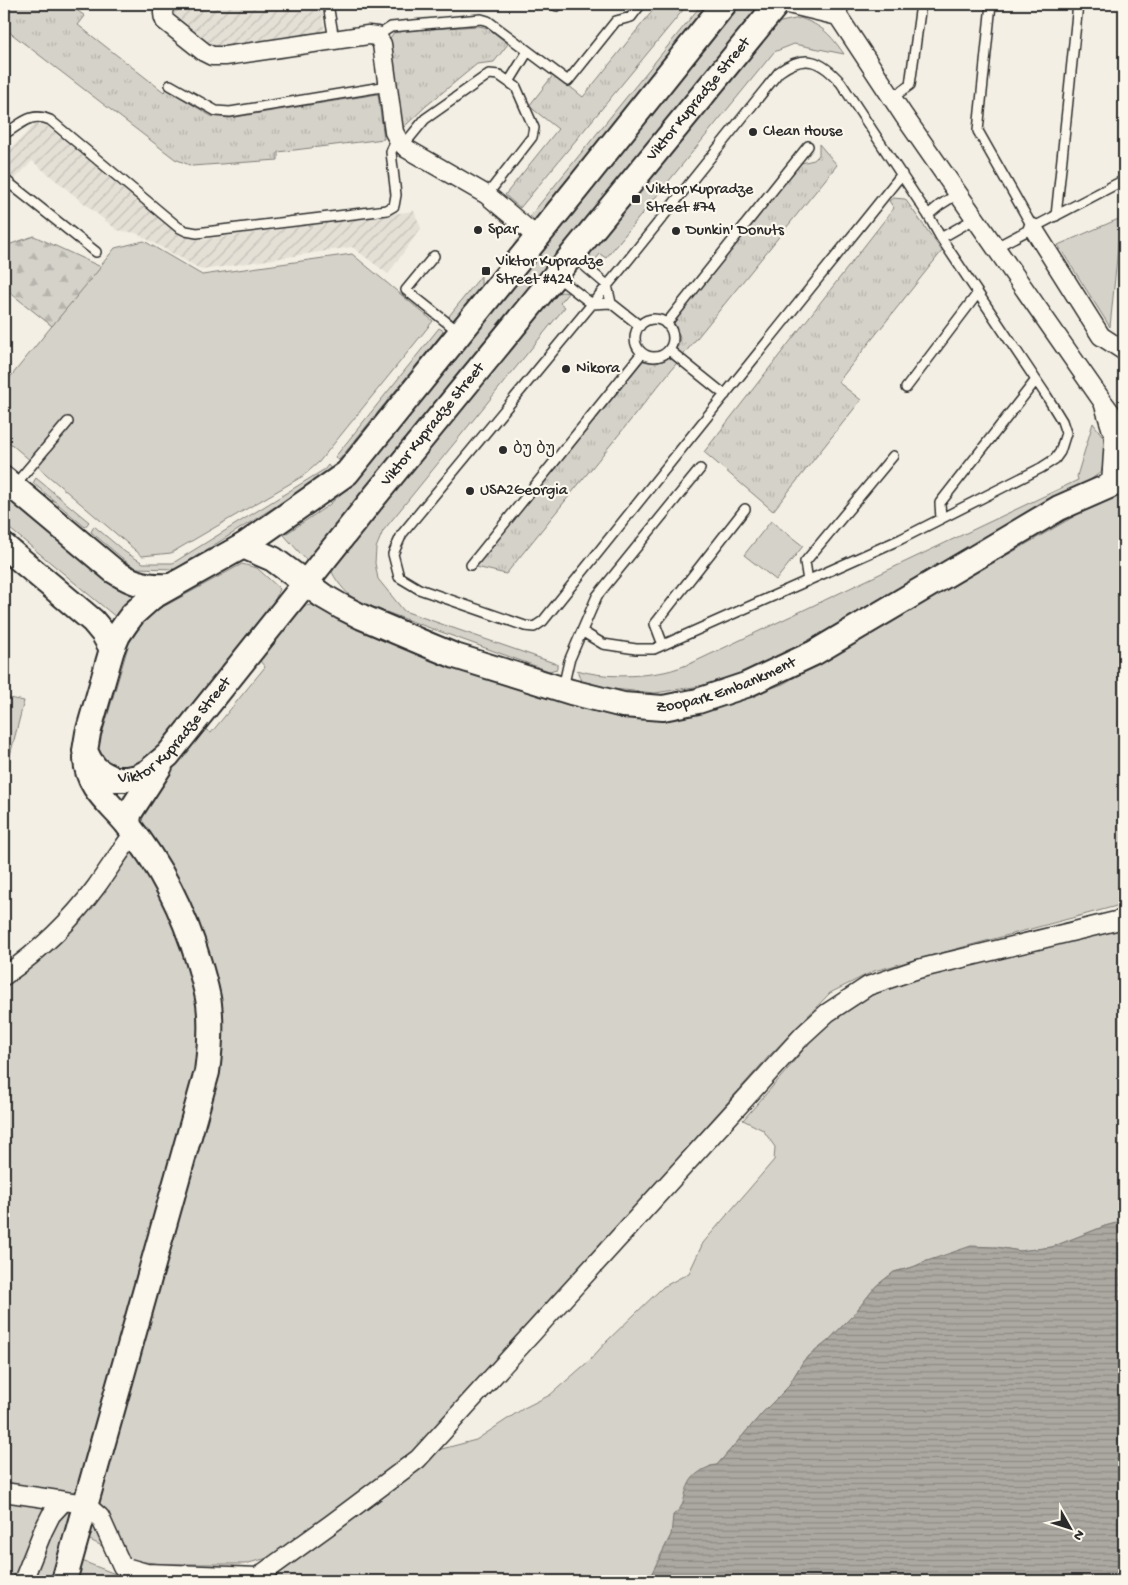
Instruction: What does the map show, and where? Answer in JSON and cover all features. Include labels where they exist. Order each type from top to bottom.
[{"type":"main road","points":[[64,1581],[75,1503],[207,1072],[210,1046],[208,1003],[204,980],[185,920],[160,871],[131,829],[98,792],[88,773],[85,751],[88,733],[112,649],[118,635],[133,614],[152,598],[243,546],[347,473],[724,4]]},
{"type":"main road","name":"Viktor Kupradze Street","points":[[85,751],[96,769],[114,778],[126,779],[138,777],[150,771],[168,755],[305,583],[777,4]]},
{"type":"main road","name":"Zoopark Embankment","points":[[243,546],[273,559],[323,596],[362,617],[455,656],[623,706],[663,708],[698,702],[746,685],[814,652],[1059,508],[1118,482]]},
{"type":"main road","points":[[8,483],[114,572],[142,585],[170,586]]},
{"type":"main road","points":[[4,546],[92,621],[103,633],[112,649]]},
{"type":"main road","points":[[131,829],[130,814],[168,755]]},
{"type":"street","points":[[166,4],[163,10],[165,21],[204,52],[212,56],[225,56],[368,35],[377,36],[382,44],[394,132],[401,143],[407,149],[486,195],[537,238]]},
{"type":"street","points":[[788,4],[838,10],[892,98],[1124,430]]},
{"type":"street","points":[[1033,228],[1102,336],[1124,351]]},
{"type":"street","points":[[1104,402],[1114,438],[1118,482]]},
{"type":"street","points":[[4,976],[45,943],[96,888],[131,829]]},
{"type":"street","points":[[4,1492],[75,1503],[100,1517],[122,1566],[148,1577],[255,1579],[418,1459],[797,1042],[827,1013],[868,986],[918,969],[1124,919]]},
{"type":"street","points":[[23,1581],[51,1516],[75,1503]]},
{"type":"lane","points":[[328,4],[334,40]]},
{"type":"lane","points":[[552,4],[558,6],[561,4]]},
{"type":"lane","points":[[377,36],[391,27],[481,19],[488,21],[568,81],[616,21],[631,17],[641,4]]},
{"type":"lane","points":[[892,98],[910,84],[921,4]]},
{"type":"lane","points":[[991,4],[978,131],[1033,228]]},
{"type":"lane","points":[[1056,216],[1078,4]]},
{"type":"lane","points":[[509,82],[528,51]]},
{"type":"lane","points":[[583,632],[603,644],[636,649],[654,649],[901,539],[1041,468],[1060,452],[1066,433],[1062,421],[941,238],[902,174],[831,71],[820,64],[804,60],[791,63],[779,72],[608,285],[402,534],[393,554],[399,576],[419,590],[525,626],[534,627],[544,621],[902,174]]},
{"type":"lane","points":[[4,134],[36,116],[42,116],[50,120],[178,227],[197,233],[387,210],[394,206],[396,195],[391,152],[393,146],[401,143],[425,119],[489,74],[499,75],[516,87],[534,128],[532,137],[486,195]]},
{"type":"lane","points":[[170,85],[216,111],[230,112],[388,86]]},
{"type":"lane","points":[[666,324],[808,146]]},
{"type":"lane","points":[[996,247],[1124,180]]},
{"type":"lane","points":[[4,182],[96,252]]},
{"type":"lane","points":[[1114,186],[1124,190]]},
{"type":"lane","points":[[928,215],[959,193]]},
{"type":"lane","points":[[941,238],[976,218]]},
{"type":"lane","points":[[572,255],[608,285],[611,303]]},
{"type":"lane","points":[[434,256],[406,290],[460,333]]},
{"type":"lane","points":[[555,275],[592,304],[611,303],[640,326]]},
{"type":"lane","points":[[906,388],[978,293]]},
{"type":"lane","points":[[650,320],[666,324],[670,328],[673,339],[669,350],[664,354],[653,357],[642,353],[638,348],[635,337],[640,326],[650,320]]},
{"type":"lane","points":[[669,350],[725,395]]},
{"type":"lane","points":[[471,566],[642,353]]},
{"type":"lane","points":[[941,519],[940,503],[1036,380]]},
{"type":"lane","points":[[8,483],[68,422]]},
{"type":"lane","points":[[808,581],[805,562],[893,456]]},
{"type":"lane","points":[[563,689],[569,664],[597,596],[700,468]]},
{"type":"lane","points":[[663,645],[655,624],[745,509]]},
{"type":"shaded area","points":[[177,4],[321,4],[325,36],[218,50],[172,12]]},
{"type":"shaded area","points":[[39,120],[179,233],[200,240],[414,211],[421,228],[388,274],[352,247],[202,270],[136,233],[117,230],[32,161],[4,191],[4,156]]},
{"type":"shaded area","points":[[1124,1221],[1124,1581],[648,1581],[671,1535],[673,1515],[680,1508],[691,1480],[701,1471],[717,1465],[764,1411],[787,1388],[804,1360],[828,1341],[854,1314],[876,1286],[894,1272],[971,1246],[996,1247],[1020,1251],[1052,1247],[1105,1226]]},
{"type":"green space","points":[[4,4],[68,4],[85,16],[78,25],[164,92],[167,89],[211,116],[229,118],[378,94],[384,139],[278,152],[278,160],[192,166],[175,159],[4,28]]},
{"type":"green space","points":[[658,4],[688,4],[520,208],[505,195],[558,129],[529,106],[554,74],[583,97]]},
{"type":"green space","points":[[702,4],[710,4],[534,220],[530,216]]},
{"type":"green space","points":[[742,4],[760,4],[307,561],[284,535],[329,505],[351,484]]},
{"type":"green space","points":[[800,18],[815,24],[825,32],[844,54],[794,44],[774,52],[606,258],[600,254],[592,264],[590,252],[776,23]]},
{"type":"green space","points":[[479,26],[488,28],[508,44],[494,62],[477,64],[426,106],[404,127],[397,122],[388,44],[395,31]]},
{"type":"green space","points":[[819,144],[837,165],[506,574],[476,567],[643,361],[656,363],[665,360],[678,346],[680,338],[674,322],[801,163],[814,160],[819,155]]},
{"type":"green space","points":[[893,198],[905,199],[942,251],[838,382],[861,400],[773,511],[704,452],[894,208],[889,201]]},
{"type":"green space","points":[[1121,218],[1110,327],[1058,245]]},
{"type":"green space","points":[[34,236],[101,267],[52,326],[4,288],[8,245]]},
{"type":"green space","points":[[144,241],[202,275],[352,254],[433,321],[319,462],[303,476],[171,553],[142,556],[4,438],[4,385],[115,248]]},
{"type":"green space","points":[[481,276],[481,286],[453,320],[449,316]]},
{"type":"green space","points":[[557,293],[568,293],[560,303],[565,307],[383,531],[376,548],[375,563],[378,579],[404,611],[557,664],[557,669],[549,671],[361,603],[344,590],[332,572],[542,311]]},
{"type":"green space","points":[[439,328],[444,331],[339,460],[335,457]]},
{"type":"green space","points":[[1093,423],[1104,438],[1106,457],[1101,472],[1086,483],[1063,493],[771,662],[720,683],[655,693],[592,687],[581,681],[577,670],[587,673],[620,676],[642,675],[668,671],[694,662],[1078,480],[1077,476]]},
{"type":"green space","points":[[328,465],[331,469],[327,474],[176,569],[134,568],[91,532],[94,526],[125,552],[143,563],[173,563],[325,469]]},
{"type":"green space","points":[[36,478],[89,522],[85,527],[33,483]]},
{"type":"green space","points":[[4,485],[137,594],[117,618],[4,524]]},
{"type":"green space","points":[[1124,495],[1124,904],[874,971],[830,993],[769,1056],[423,1444],[275,1556],[245,1564],[161,1564],[130,1560],[84,1537],[219,1025],[138,816],[145,799],[203,728],[211,733],[265,667],[260,661],[303,606],[312,605],[368,631],[540,696],[635,719],[675,717],[711,710],[783,684],[1094,505]]},
{"type":"green space","points":[[771,521],[803,546],[776,580],[744,555]]},
{"type":"green space","points":[[242,564],[257,568],[280,589],[271,608],[152,753],[130,772],[104,766],[97,751],[129,643],[148,615]]},
{"type":"green space","points":[[4,697],[24,701],[4,779]]},
{"type":"green space","points":[[130,843],[166,895],[198,996],[201,1045],[189,1114],[78,1492],[62,1492],[4,1485],[4,983]]},
{"type":"green space","points":[[1124,927],[1124,1221],[1105,1226],[1052,1247],[1020,1251],[996,1247],[927,1261],[894,1272],[876,1286],[854,1314],[828,1341],[804,1360],[787,1388],[764,1411],[717,1465],[710,1466],[686,1494],[671,1535],[648,1581],[266,1581],[434,1451],[476,1440],[524,1408],[550,1395],[589,1361],[663,1287],[689,1273],[703,1243],[774,1160],[775,1147],[763,1130],[743,1120],[819,1030],[876,991],[920,977]]},
{"type":"green space","points":[[4,1499],[67,1511],[73,1522],[56,1581],[4,1581]]},
{"type":"green space","points":[[77,1559],[123,1577],[173,1581],[72,1581]]},
{"type":"place","name":"Clean House","points":[[753,132]]},
{"type":"place","name":"Viktor Kupradze Street #74","points":[[636,199]]},
{"type":"place","name":"Spar","points":[[478,230]]},
{"type":"place","name":"Dunkin' Donuts","points":[[676,231]]},
{"type":"place","name":"Viktor Kupradze Street #424","points":[[486,271]]},
{"type":"place","name":"Nikora","points":[[566,369]]},
{"type":"place","name":"ბუ ბუ","points":[[503,450]]},
{"type":"place","name":"USA2Georgia","points":[[470,491]]}]
